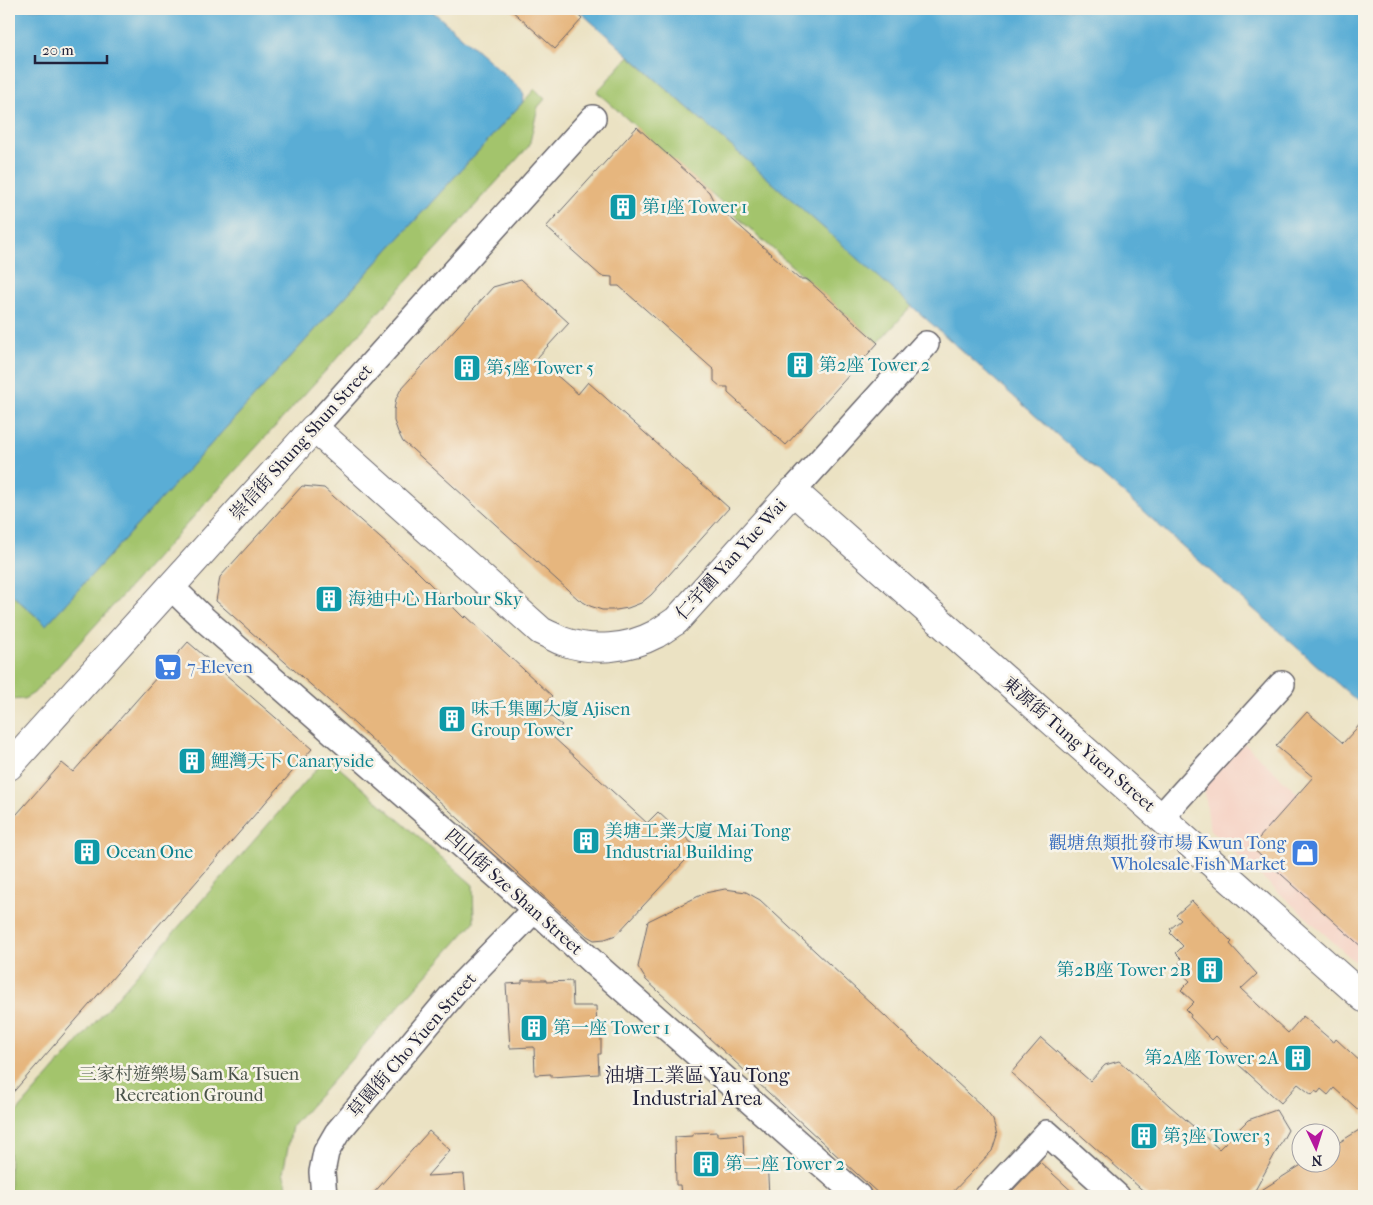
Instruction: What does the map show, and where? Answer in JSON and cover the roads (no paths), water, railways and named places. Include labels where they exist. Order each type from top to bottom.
[{"type":"street","name":"崇信街 Shung Shun Street","points":[[12,757],[171,587],[593,118]]},
{"type":"street","name":"仁宇圍 Yan Yue Wai","points":[[314,428],[541,631],[563,641],[586,647],[610,647],[634,643],[656,634],[676,621],[926,344]]},
{"type":"street","name":"東源街 Tung Yuen Street","points":[[793,491],[1364,998]]},
{"type":"street","name":"四山街 Sze Shan Street","points":[[171,587],[205,620],[535,909],[598,967],[858,1196]]},
{"type":"street","points":[[1161,817],[1282,684]]},
{"type":"street","name":"草園街 Cho Yuen Street","points":[[324,1196],[322,1172],[326,1152],[337,1133],[459,987],[535,909]]},
{"type":"street","points":[[988,1196],[1047,1133],[1117,1196]]},
{"type":"water","points":[[9,9],[430,9],[521,89],[524,96],[522,103],[46,625],[9,592]]},
{"type":"water","points":[[577,9],[1364,9],[1364,707],[643,68]]},
{"type":"place","name":"第1座 Tower 1","points":[[623,207]]},
{"type":"place","name":"第2座 Tower 2","points":[[800,365]]},
{"type":"place","name":"第5座 Tower 5","points":[[467,368]]},
{"type":"place","name":"海迪中心 Harbour Sky","points":[[329,599]]},
{"type":"place","name":"7-Eleven","points":[[168,667]]},
{"type":"place","name":"味千集團大廈 Ajisen Group Tower","points":[[452,719]]},
{"type":"place","name":"鯉灣天下 Canaryside","points":[[192,761]]},
{"type":"place","name":"美塘工業大廈 Mai Tong Industrial Building","points":[[586,841]]},
{"type":"place","name":"Ocean One","points":[[87,852]]},
{"type":"place","name":"觀塘魚類批發市場 Kwun Tong Wholesale Fish Market","points":[[1305,853]]},
{"type":"place","name":"第2B座 Tower 2B","points":[[1210,970]]},
{"type":"place","name":"第一座 Tower 1","points":[[534,1028]]},
{"type":"place","name":"第2A座 Tower 2A","points":[[1298,1058]]},
{"type":"place","name":"第3座 Tower 3","points":[[1144,1136]]},
{"type":"place","name":"第二座 Tower 2","points":[[706,1164]]},
{"type":"district","name":"油塘工業區 Yau Tong Industrial Area","points":[[697,1086]]},
{"type":"park label","name":"三家村遊樂場 Sam Ka Tsuen Recreation Ground","points":[[189,1084]]}]
